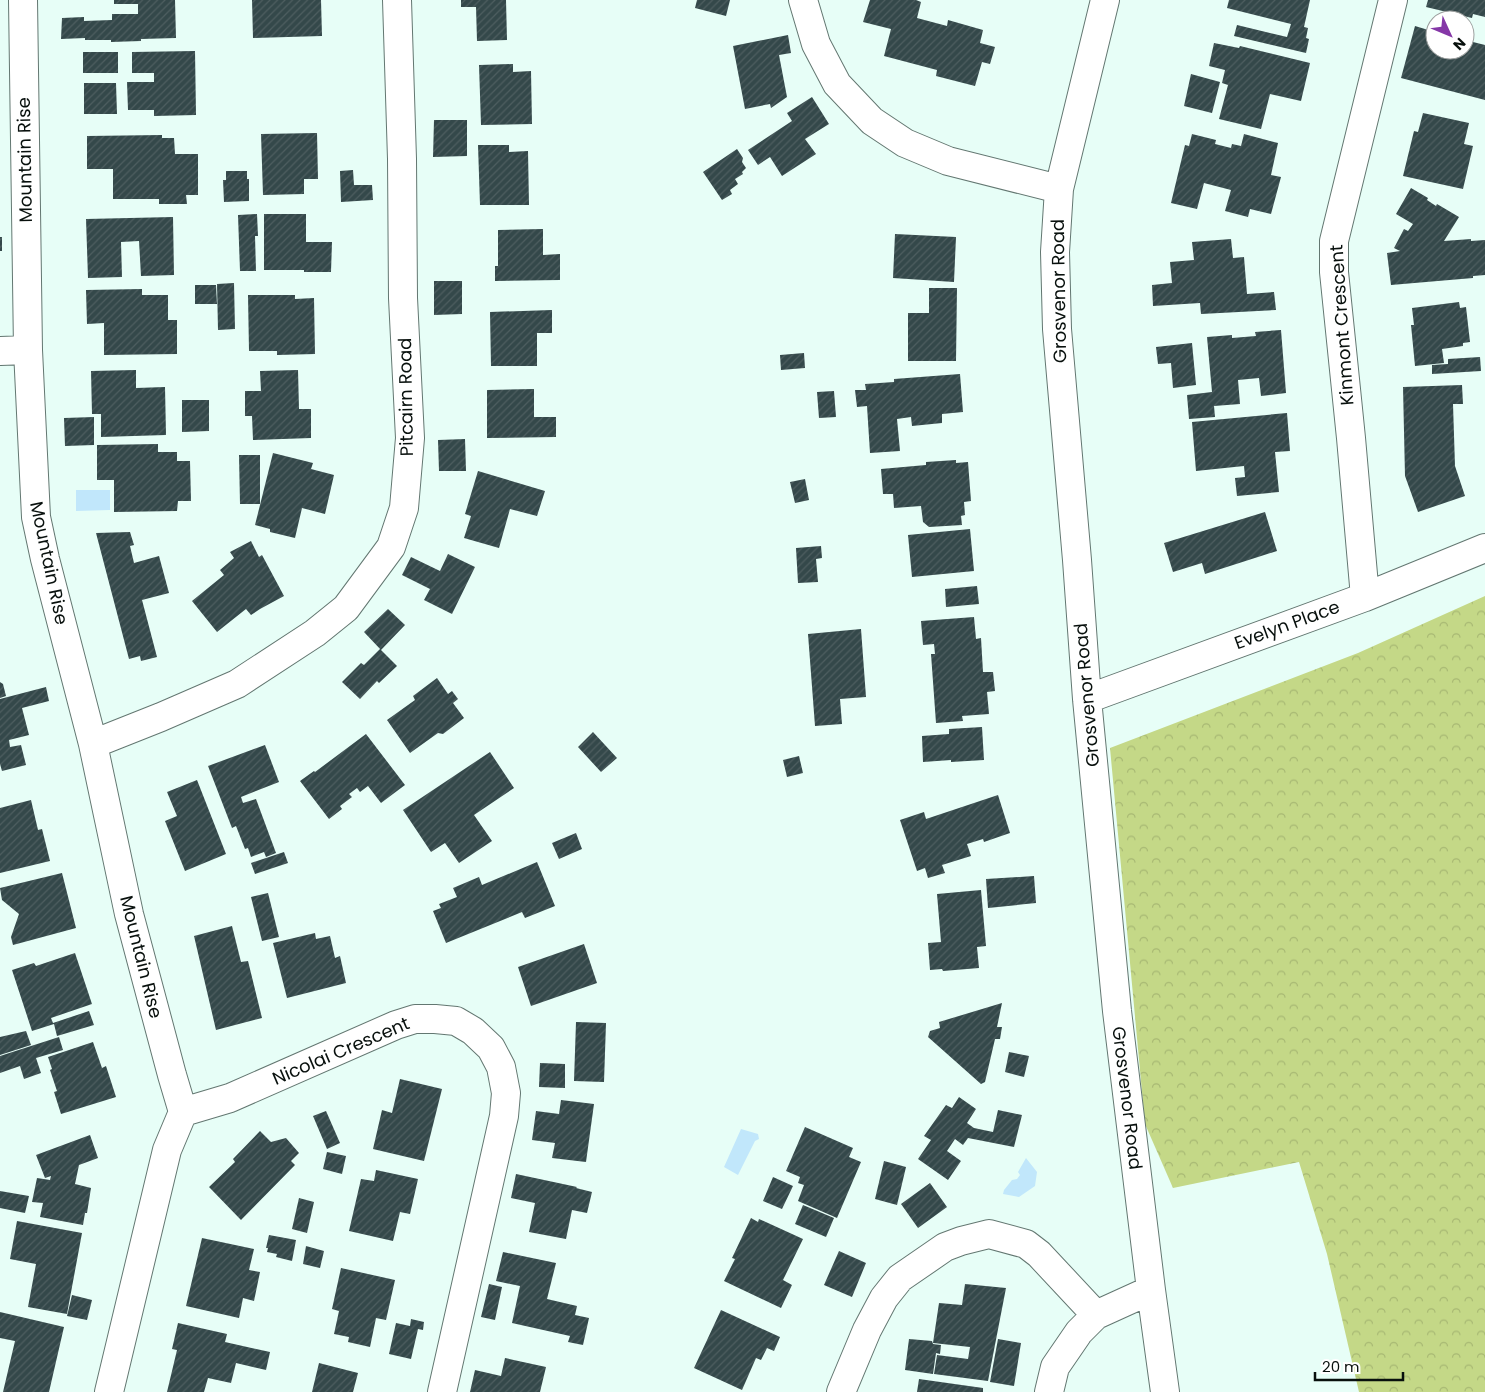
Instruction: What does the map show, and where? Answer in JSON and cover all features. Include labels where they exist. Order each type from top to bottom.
[{"type":"street","name":"Mountain Rise","points":[[23,0],[28,350],[36,516],[44,559],[93,744],[129,914],[183,1112]]},
{"type":"street","name":"Pitcairn Road","points":[[93,744],[237,684],[315,633],[346,608],[391,547],[404,508],[410,438],[403,298],[402,159],[397,0]]},
{"type":"street","points":[[804,0],[816,44],[837,84],[872,121],[906,143],[948,161],[1059,189]]},
{"type":"street","name":"Grosvenor Road","points":[[1105,0],[1059,189],[1055,252],[1057,329],[1087,699],[1117,1011],[1165,1392]]},
{"type":"street","name":"Kinmont Crescent","points":[[1366,597],[1334,272],[1334,241],[1393,0]]},
{"type":"street","points":[[0,351],[28,350]]},
{"type":"street","name":"Evelyn Place","points":[[1087,699],[1366,597],[1485,548]]},
{"type":"street","name":"Nicolai Crescent","points":[[183,1112],[230,1098],[396,1025],[415,1019],[456,1021],[473,1031],[491,1048],[501,1067],[506,1093],[504,1116],[442,1392]]},
{"type":"street","points":[[109,1392],[166,1150],[183,1112]]},
{"type":"street","points":[[841,1392],[867,1330],[884,1298],[900,1278],[945,1247],[961,1240],[989,1234],[1026,1244],[1039,1254],[1096,1315]]},
{"type":"street","points":[[1049,1392],[1055,1367],[1079,1332],[1096,1315],[1151,1290]]},
{"type":"green space","points":[[1485,596],[1485,1392],[1359,1392],[1327,1254],[1299,1162],[1173,1188],[1145,1124],[1110,748],[1358,653]]},
{"type":"water","points":[[76,490],[110,490],[110,510],[76,511]]},
{"type":"water","points":[[741,1129],[758,1134],[759,1139],[755,1141],[738,1175],[724,1167]]},
{"type":"water","points":[[1026,1158],[1037,1172],[1035,1186],[1019,1197],[1003,1194],[1012,1180],[1017,1179],[1020,1175],[1018,1172]]},
{"type":"building","points":[[114,0],[175,0],[176,38],[111,42],[111,40],[85,40],[85,38],[61,39],[62,18],[84,17],[84,21],[112,20],[112,14],[138,14],[138,4],[114,4]]},
{"type":"building","points":[[252,0],[321,0],[322,36],[253,38]]},
{"type":"building","points":[[461,0],[506,0],[507,40],[477,41],[476,7],[461,7]]},
{"type":"building","points":[[697,0],[730,0],[726,16],[695,8]]},
{"type":"building","points":[[870,0],[916,0],[921,2],[917,18],[947,26],[948,20],[983,30],[980,43],[995,47],[990,64],[982,62],[975,86],[936,76],[937,70],[884,56],[891,29],[863,22]]},
{"type":"building","points":[[1229,0],[1310,0],[1304,27],[1308,28],[1306,38],[1309,39],[1306,53],[1234,36],[1237,25],[1287,37],[1291,24],[1227,8]]},
{"type":"building","points":[[1428,0],[1485,0],[1485,17],[1475,14],[1475,10],[1439,10],[1426,7]]},
{"type":"building","points":[[1415,26],[1425,29],[1425,60],[1475,60],[1475,42],[1485,45],[1485,100],[1401,78]]},
{"type":"building","points":[[788,35],[791,53],[779,55],[787,97],[771,108],[770,104],[745,109],[733,46]]},
{"type":"building","points":[[1214,43],[1239,48],[1240,46],[1310,63],[1301,101],[1270,94],[1261,129],[1219,119],[1228,85],[1222,83],[1225,70],[1209,66]]},
{"type":"building","points":[[195,51],[196,115],[154,116],[154,110],[128,110],[127,82],[154,82],[154,73],[132,73],[132,52]]},
{"type":"building","points":[[83,52],[118,52],[118,73],[83,73]]},
{"type":"building","points":[[513,64],[513,72],[531,71],[532,124],[481,125],[479,65]]},
{"type":"building","points":[[1191,74],[1220,82],[1212,113],[1184,106]]},
{"type":"building","points":[[84,83],[116,83],[117,114],[84,114]]},
{"type":"building","points":[[812,97],[829,124],[805,139],[816,154],[782,176],[770,157],[758,165],[748,150],[792,121],[787,113]]},
{"type":"building","points":[[1423,113],[1469,123],[1464,144],[1473,146],[1463,189],[1403,176],[1414,131],[1418,132]]},
{"type":"building","points":[[434,120],[467,120],[467,156],[433,157]]},
{"type":"building","points":[[317,133],[318,179],[304,179],[304,194],[263,195],[261,134]]},
{"type":"building","points":[[1192,134],[1216,140],[1215,144],[1231,148],[1232,144],[1241,146],[1244,134],[1278,143],[1271,175],[1281,177],[1271,214],[1250,209],[1248,217],[1225,211],[1231,190],[1204,183],[1197,209],[1171,203],[1185,145],[1189,146]]},
{"type":"building","points":[[162,135],[162,138],[174,138],[175,154],[198,154],[198,195],[186,195],[187,204],[159,204],[159,199],[113,199],[113,169],[87,169],[87,136]]},
{"type":"building","points":[[478,145],[509,145],[509,152],[528,151],[529,205],[480,205]]},
{"type":"building","points":[[737,149],[743,158],[742,162],[746,168],[742,172],[743,174],[735,179],[738,184],[730,190],[732,194],[722,200],[703,172]]},
{"type":"building","points":[[353,170],[354,185],[372,185],[373,200],[341,202],[340,171]]},
{"type":"building","points":[[226,171],[247,171],[249,201],[224,202],[223,180],[226,180]]},
{"type":"building","points":[[1411,188],[1428,198],[1427,200],[1436,206],[1437,204],[1459,217],[1444,241],[1485,240],[1485,275],[1473,276],[1473,278],[1391,285],[1387,253],[1400,251],[1394,248],[1404,229],[1408,231],[1413,224],[1396,214]]},
{"type":"building","points":[[257,214],[258,236],[255,236],[256,271],[240,271],[238,215]]},
{"type":"building","points":[[264,214],[306,214],[306,242],[332,242],[331,272],[264,270]]},
{"type":"building","points":[[173,217],[174,275],[141,276],[139,241],[121,242],[122,277],[88,278],[86,219]]},
{"type":"building","points":[[543,229],[543,255],[560,254],[560,280],[495,281],[495,266],[498,266],[498,230]]},
{"type":"building","points":[[895,234],[956,237],[954,282],[893,278]]},
{"type":"building","points":[[0,237],[2,237],[2,251],[0,251]]},
{"type":"building","points":[[1231,239],[1233,258],[1244,257],[1247,294],[1274,292],[1276,310],[1201,314],[1200,303],[1153,306],[1152,285],[1172,283],[1170,262],[1194,260],[1192,242]]},
{"type":"building","points":[[434,281],[462,281],[462,314],[434,315]]},
{"type":"building","points":[[234,283],[235,329],[218,330],[217,284]]},
{"type":"building","points":[[195,285],[216,285],[217,304],[195,304]]},
{"type":"building","points":[[929,288],[957,288],[956,361],[908,361],[908,313],[929,313]]},
{"type":"building","points":[[142,289],[142,295],[168,295],[168,320],[177,320],[177,354],[104,355],[104,323],[87,324],[86,290]]},
{"type":"building","points":[[248,295],[295,295],[295,299],[314,298],[315,354],[277,355],[277,351],[249,351]]},
{"type":"building","points":[[1459,302],[1460,308],[1466,307],[1470,342],[1463,343],[1463,346],[1442,349],[1444,363],[1415,366],[1411,325],[1414,325],[1412,308]]},
{"type":"building","points":[[552,310],[552,333],[537,333],[537,366],[491,366],[490,312]]},
{"type":"building","points":[[1281,330],[1286,393],[1261,396],[1259,378],[1238,380],[1240,404],[1214,406],[1215,417],[1189,419],[1187,395],[1212,392],[1207,337],[1232,335],[1232,338],[1256,336],[1255,332]]},
{"type":"building","points":[[1192,343],[1196,385],[1173,388],[1171,363],[1158,364],[1156,347]]},
{"type":"building","points":[[804,353],[805,368],[781,370],[780,355]]},
{"type":"building","points":[[1480,357],[1481,371],[1432,374],[1432,365],[1448,364],[1448,359]]},
{"type":"building","points":[[136,370],[136,388],[165,387],[166,435],[101,437],[101,414],[92,414],[91,371]]},
{"type":"building","points":[[298,370],[299,409],[311,409],[311,438],[253,440],[252,416],[245,416],[245,391],[261,391],[260,371]]},
{"type":"building","points":[[960,374],[963,412],[942,414],[942,423],[912,426],[911,417],[897,419],[900,451],[870,453],[867,406],[857,407],[855,390],[866,390],[865,384],[894,382],[894,379]]},
{"type":"building","points":[[1462,385],[1463,404],[1453,404],[1455,466],[1465,496],[1418,512],[1405,476],[1403,387]]},
{"type":"building","points":[[534,389],[534,417],[556,417],[556,437],[487,438],[487,390]]},
{"type":"building","points":[[834,391],[836,417],[819,418],[817,392]]},
{"type":"building","points":[[182,400],[209,400],[209,431],[182,432]]},
{"type":"building","points":[[1287,413],[1290,451],[1275,452],[1279,492],[1237,496],[1235,478],[1245,477],[1244,466],[1196,471],[1192,422]]},
{"type":"building","points":[[94,417],[94,445],[65,446],[64,418]]},
{"type":"building","points":[[465,439],[466,471],[439,471],[438,440]]},
{"type":"building","points":[[158,444],[158,452],[177,452],[177,461],[190,461],[191,501],[178,501],[177,511],[114,512],[114,480],[97,480],[97,445]]},
{"type":"building","points":[[273,453],[313,463],[311,469],[334,475],[325,514],[302,508],[295,538],[270,532],[270,529],[255,525]]},
{"type":"building","points":[[239,455],[260,455],[260,504],[240,504]]},
{"type":"building","points":[[956,460],[956,463],[968,462],[971,501],[964,502],[965,515],[961,516],[962,525],[929,527],[923,522],[921,506],[894,508],[893,494],[883,494],[881,469],[926,465],[926,462]]},
{"type":"building","points":[[478,471],[545,491],[537,516],[510,509],[499,548],[464,538],[471,516],[465,514]]},
{"type":"building","points":[[805,479],[809,500],[795,503],[790,482]]},
{"type":"building","points":[[1265,512],[1277,551],[1205,574],[1202,563],[1173,572],[1164,543]]},
{"type":"building","points":[[970,529],[974,571],[912,577],[908,535]]},
{"type":"building","points":[[130,532],[134,545],[130,546],[134,563],[159,556],[169,593],[142,600],[157,657],[141,661],[140,656],[129,659],[96,533]]},
{"type":"building","points":[[251,541],[259,557],[262,555],[284,596],[251,615],[246,609],[217,632],[192,601],[224,575],[220,570],[234,558],[230,552]]},
{"type":"building","points":[[821,546],[822,558],[816,559],[818,582],[798,583],[796,548]]},
{"type":"building","points":[[448,554],[475,567],[452,614],[424,600],[430,589],[402,575],[411,557],[440,571]]},
{"type":"building","points":[[977,586],[979,604],[946,607],[945,589]]},
{"type":"building","points":[[388,609],[405,625],[381,650],[364,632]]},
{"type":"building","points":[[974,617],[976,639],[981,638],[983,672],[993,672],[995,691],[987,692],[989,714],[962,716],[963,721],[936,723],[931,654],[935,654],[934,644],[923,645],[921,621]]},
{"type":"building","points":[[861,629],[866,697],[840,699],[842,724],[815,726],[808,634]]},
{"type":"building","points":[[380,649],[397,666],[379,683],[377,681],[360,699],[342,682],[361,663],[364,665]]},
{"type":"building","points":[[437,678],[448,694],[452,691],[458,699],[453,703],[464,718],[443,734],[438,733],[410,753],[387,720],[415,700],[413,696]]},
{"type":"building","points":[[0,682],[3,684],[6,696],[0,698]]},
{"type":"building","points":[[46,687],[49,701],[22,708],[29,735],[9,740],[10,747],[21,745],[26,765],[2,771],[0,764],[0,699]]},
{"type":"building","points":[[982,727],[984,760],[923,762],[922,736],[949,734],[949,729]]},
{"type":"building","points":[[593,732],[617,758],[601,772],[578,747]]},
{"type":"building","points":[[366,734],[405,785],[381,803],[368,786],[360,792],[357,788],[349,794],[352,797],[340,806],[342,809],[329,819],[300,781]]},
{"type":"building","points":[[265,745],[279,782],[241,797],[243,803],[256,799],[276,853],[266,857],[264,852],[251,857],[248,848],[245,849],[236,826],[232,828],[208,766]]},
{"type":"building","points":[[490,752],[514,788],[474,815],[492,841],[459,863],[445,843],[431,852],[403,810]]},
{"type":"building","points":[[799,756],[803,773],[787,777],[783,760]]},
{"type":"building","points":[[197,780],[226,854],[185,871],[165,821],[177,816],[167,792]]},
{"type":"building","points":[[998,795],[1010,833],[984,842],[983,839],[967,844],[971,856],[942,865],[945,873],[928,878],[925,868],[917,871],[900,820],[924,812],[926,819]]},
{"type":"building","points":[[31,800],[38,830],[42,829],[50,861],[0,873],[0,808]]},
{"type":"building","points":[[576,833],[582,849],[559,859],[552,843]]},
{"type":"building","points":[[284,852],[288,863],[255,874],[251,863]]},
{"type":"building","points":[[537,862],[555,906],[525,918],[522,912],[446,943],[433,911],[441,908],[439,904],[457,897],[453,888],[479,877],[482,885]]},
{"type":"building","points":[[62,873],[76,928],[13,945],[11,937],[19,914],[2,900],[0,888]]},
{"type":"building","points":[[1034,876],[1036,903],[988,908],[986,879]]},
{"type":"building","points":[[981,890],[986,946],[977,947],[979,968],[943,971],[942,969],[930,970],[928,943],[941,942],[937,894]]},
{"type":"building","points":[[268,893],[279,937],[262,941],[251,897]]},
{"type":"building","points":[[232,926],[241,962],[248,961],[262,1018],[216,1030],[194,936]]},
{"type":"building","points":[[315,933],[316,939],[330,936],[335,958],[340,956],[346,983],[287,998],[273,943]]},
{"type":"building","points":[[584,944],[597,983],[531,1006],[518,967]]},
{"type":"building","points":[[75,953],[92,1004],[51,1018],[53,1023],[89,1011],[94,1025],[57,1036],[54,1024],[32,1031],[12,970],[34,963],[36,966]]},
{"type":"building","points":[[1002,1003],[997,1027],[1002,1027],[1000,1039],[995,1039],[985,1082],[981,1084],[928,1037],[930,1031],[940,1028],[939,1022]]},
{"type":"building","points":[[576,1022],[606,1023],[604,1082],[574,1081]]},
{"type":"building","points":[[26,1031],[31,1045],[0,1055],[0,1037]]},
{"type":"building","points":[[59,1037],[63,1050],[36,1058],[41,1073],[24,1079],[20,1066],[0,1073],[0,1056]]},
{"type":"building","points":[[93,1042],[102,1068],[106,1066],[116,1097],[61,1114],[54,1092],[57,1091],[48,1057]]},
{"type":"building","points":[[1009,1052],[1029,1056],[1024,1077],[1005,1072]]},
{"type":"building","points":[[540,1063],[565,1064],[565,1088],[539,1087]]},
{"type":"building","points":[[400,1079],[442,1089],[424,1161],[373,1149],[382,1110],[392,1113]]},
{"type":"building","points":[[959,1097],[976,1109],[967,1123],[974,1128],[993,1132],[998,1110],[1022,1115],[1014,1147],[968,1138],[963,1145],[955,1139],[947,1151],[961,1161],[948,1180],[918,1159],[931,1140],[924,1136],[946,1105],[952,1108]]},
{"type":"building","points":[[561,1100],[594,1104],[586,1162],[552,1158],[555,1143],[532,1140],[536,1111],[559,1114]]},
{"type":"building","points":[[326,1111],[340,1143],[327,1149],[313,1116]]},
{"type":"building","points":[[805,1127],[853,1148],[849,1157],[861,1162],[837,1218],[798,1201],[804,1185],[798,1183],[800,1177],[786,1171]]},
{"type":"building","points":[[260,1131],[271,1142],[286,1138],[299,1153],[291,1161],[295,1165],[241,1220],[209,1187],[235,1162],[233,1159]]},
{"type":"building","points":[[90,1135],[98,1158],[79,1165],[75,1184],[91,1188],[83,1225],[40,1217],[43,1203],[32,1202],[37,1178],[50,1180],[51,1176],[45,1178],[36,1155]]},
{"type":"building","points":[[327,1152],[346,1156],[342,1174],[323,1169]]},
{"type":"building","points":[[884,1161],[906,1167],[897,1205],[875,1199]]},
{"type":"building","points":[[376,1170],[418,1179],[410,1214],[400,1212],[393,1241],[349,1231],[361,1179],[374,1181]]},
{"type":"building","points":[[516,1174],[592,1192],[587,1213],[572,1210],[566,1239],[529,1232],[535,1203],[511,1198]]},
{"type":"building","points":[[773,1177],[793,1186],[782,1209],[763,1201]]},
{"type":"building","points":[[930,1183],[947,1207],[918,1228],[901,1204]]},
{"type":"building","points":[[0,1191],[29,1196],[25,1213],[0,1208]]},
{"type":"building","points":[[299,1198],[314,1202],[307,1233],[292,1229]]},
{"type":"building","points":[[803,1205],[834,1218],[826,1237],[795,1224]]},
{"type":"building","points":[[751,1218],[758,1222],[759,1219],[803,1239],[783,1280],[792,1285],[781,1308],[724,1281],[735,1259],[732,1258]]},
{"type":"building","points":[[17,1221],[82,1233],[67,1314],[28,1307],[36,1264],[10,1259]]},
{"type":"building","points":[[269,1235],[296,1240],[292,1261],[276,1257],[277,1254],[267,1252]]},
{"type":"building","points":[[202,1238],[254,1249],[249,1270],[260,1272],[254,1301],[243,1298],[239,1318],[186,1306]]},
{"type":"building","points":[[306,1246],[324,1251],[320,1268],[303,1264]]},
{"type":"building","points":[[839,1251],[866,1263],[852,1297],[824,1285]]},
{"type":"building","points":[[503,1252],[556,1263],[547,1299],[577,1306],[575,1315],[589,1318],[583,1345],[568,1342],[570,1336],[512,1323],[520,1286],[496,1281]]},
{"type":"building","points":[[341,1268],[395,1280],[386,1320],[376,1318],[370,1347],[348,1342],[349,1337],[334,1334],[339,1311],[332,1309]]},
{"type":"building","points":[[489,1284],[502,1287],[495,1320],[481,1317]]},
{"type":"building","points":[[965,1284],[1006,1288],[988,1381],[934,1374],[937,1355],[968,1359],[970,1347],[933,1343],[939,1303],[962,1305]]},
{"type":"building","points":[[72,1295],[92,1300],[87,1320],[67,1316]]},
{"type":"building","points":[[721,1310],[780,1337],[774,1351],[767,1348],[761,1360],[756,1358],[742,1390],[694,1368]]},
{"type":"building","points":[[0,1312],[64,1327],[49,1392],[3,1392],[15,1341],[0,1338]]},
{"type":"building","points":[[411,1319],[424,1322],[423,1330],[418,1329],[411,1359],[389,1354],[396,1323],[410,1326]]},
{"type":"building","points":[[178,1323],[227,1334],[225,1342],[270,1352],[266,1370],[236,1363],[231,1383],[208,1378],[204,1392],[167,1392],[177,1350],[172,1349]]},
{"type":"building","points":[[909,1339],[932,1341],[933,1344],[941,1345],[940,1354],[936,1353],[933,1374],[905,1370]]},
{"type":"building","points":[[998,1339],[1021,1343],[1014,1386],[990,1382]]},
{"type":"building","points":[[505,1358],[546,1367],[540,1392],[470,1392],[475,1370],[501,1376]]},
{"type":"building","points":[[319,1363],[358,1373],[353,1392],[312,1392]]},
{"type":"building","points":[[919,1379],[983,1388],[983,1392],[917,1392]]}]
